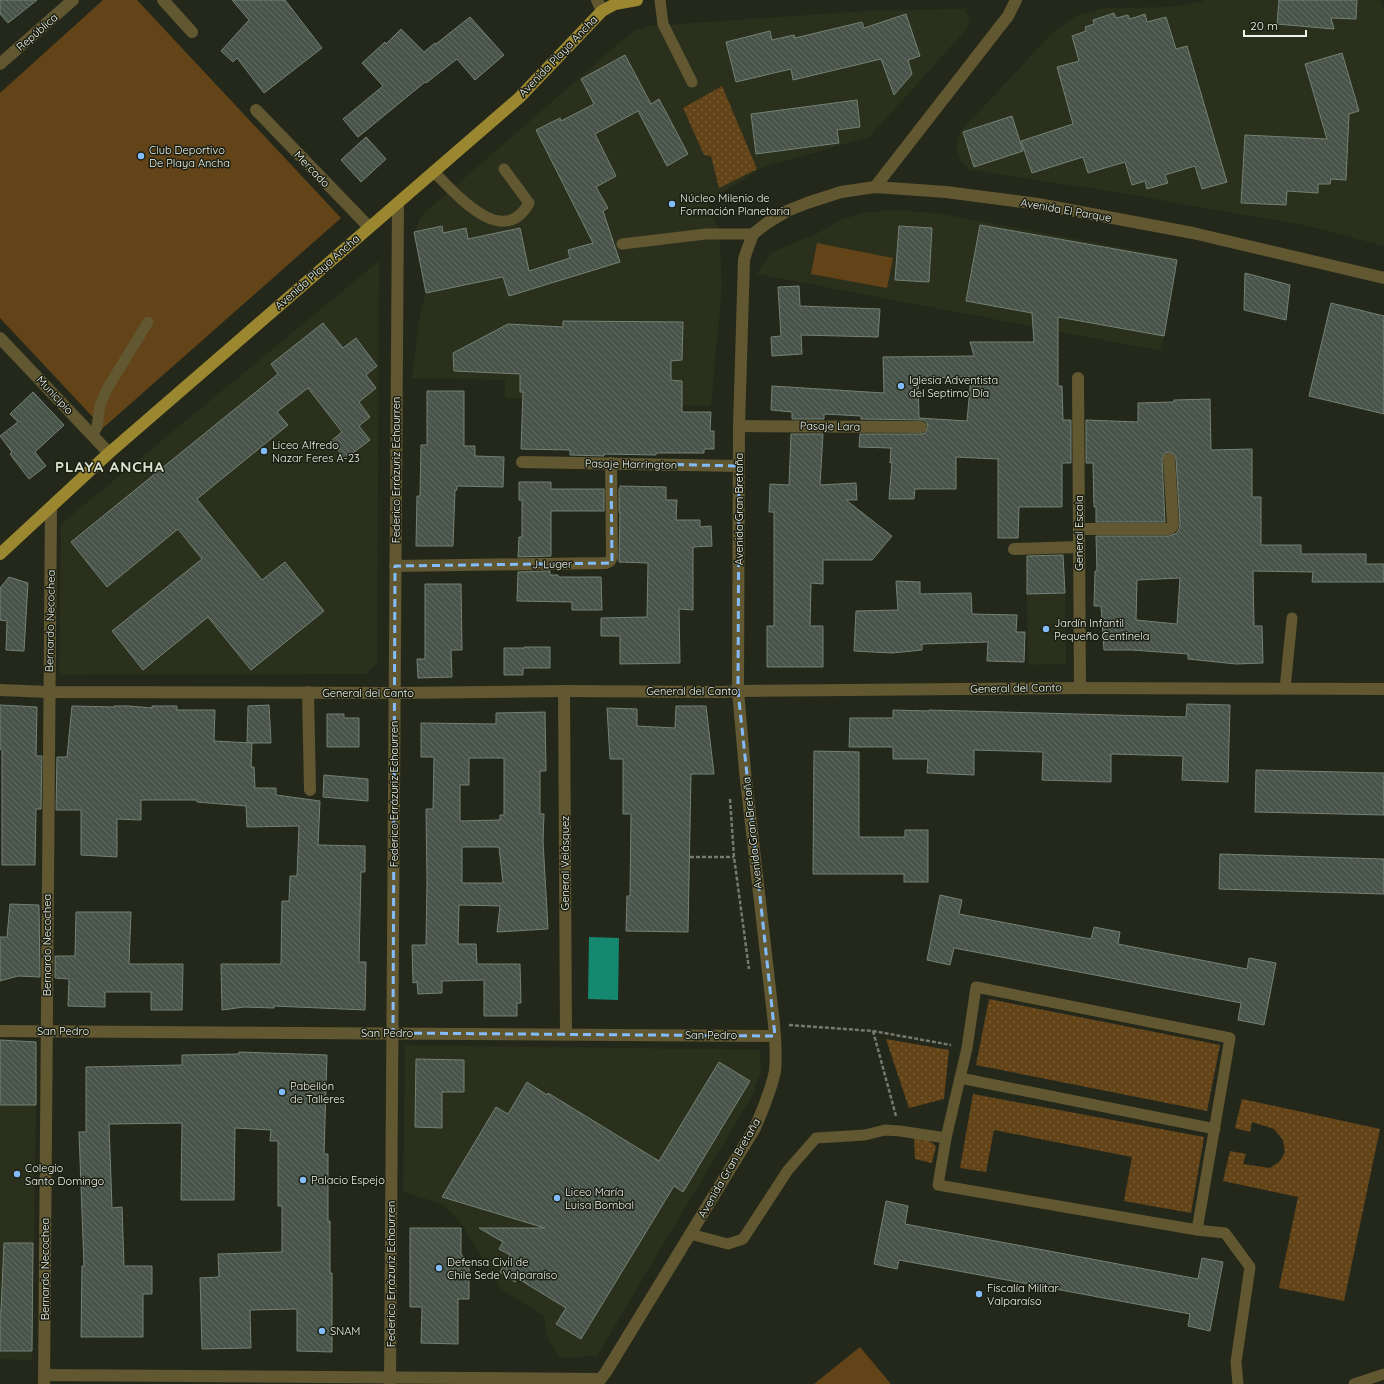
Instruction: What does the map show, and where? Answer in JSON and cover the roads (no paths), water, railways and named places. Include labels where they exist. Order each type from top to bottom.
[{"type":"main road","name":"Avenida Playa Ancha","points":[[0,554],[109,453],[519,98],[600,6],[637,0]]},
{"type":"street","name":"República","points":[[0,64],[73,0]]},
{"type":"street","points":[[163,0],[192,32]]},
{"type":"street","points":[[875,187],[1008,16],[1016,0]]},
{"type":"street","name":"Mercado","points":[[256,110],[369,227]]},
{"type":"street","name":"Avenida El Parque","points":[[753,234],[767,223],[787,211],[807,203],[841,192],[875,187],[946,192],[1038,204],[1193,233],[1384,278]]},
{"type":"street","name":"Federico Errázuriz Echaurren","points":[[390,1381],[398,203]]},
{"type":"street","name":"Avenida Gran Bretaña","points":[[598,1382],[755,1128],[765,1106],[775,1070],[776,1055],[774,1030],[745,771],[738,691],[739,426],[744,260],[753,234]]},
{"type":"street","name":"Municipio","points":[[0,338],[109,453]]},
{"type":"street","name":"General Escala","points":[[1078,378],[1080,688]]},
{"type":"street","name":"Pasaje Lara","points":[[739,426],[921,427]]},
{"type":"street","points":[[1079,529],[1169,529],[1172,527],[1169,459]]},
{"type":"street","name":"Pasaje Harrington","points":[[522,462],[739,466]]},
{"type":"street","name":"J. Luger","points":[[395,566],[606,563],[610,561],[612,557],[611,463]]},
{"type":"street","name":"Bernardo Necochea","points":[[44,1380],[48,692],[51,507]]},
{"type":"street","points":[[1014,549],[1079,547]]},
{"type":"street","name":"General del Canto","points":[[0,690],[48,692],[395,693],[564,691],[722,692],[1080,688],[1384,689]]},
{"type":"street","name":"General Velásquez","points":[[564,691],[566,1034]]},
{"type":"street","points":[[308,692],[310,790]]},
{"type":"street","name":"San Pedro","points":[[0,1030],[566,1034],[774,1030]]},
{"type":"street","points":[[44,1380],[598,1382]]},
{"type":"lane","points":[[660,0],[663,24],[692,82]]},
{"type":"lane","points":[[434,172],[451,190],[482,216],[495,221],[506,221],[517,218],[525,210],[529,203],[504,169]]},
{"type":"lane","points":[[622,244],[706,234],[753,234]]},
{"type":"lane","points":[[92,435],[97,427],[100,405],[107,389],[148,322]]},
{"type":"lane","points":[[1286,689],[1292,618]]},
{"type":"lane","points":[[1197,1230],[1230,1038],[976,987],[967,1048],[946,1138],[938,1185],[1197,1230],[1225,1233],[1250,1267],[1236,1362],[1238,1384]]},
{"type":"lane","points":[[960,1078],[1214,1129]]},
{"type":"lane","points":[[690,1234],[728,1244],[744,1239],[788,1170],[816,1138],[865,1135],[885,1130],[946,1138]]},
{"type":"lane","points":[[1354,1384],[1384,1374]]},
{"type":"water","points":[[589,937],[619,938],[618,1000],[588,999]]},
{"type":"place","name":"Club Deportivo De Playa Ancha","points":[[141,156]]},
{"type":"place","name":"Núcleo Milenio de Formación Planetaria","points":[[672,204]]},
{"type":"place","name":"Iglesia Adventista del Septimo Día","points":[[901,386]]},
{"type":"place","name":"Liceo Alfredo Nazar Feres A-23","points":[[264,451]]},
{"type":"place","name":"Jardín Infantil Pequeño Centinela","points":[[1046,629]]},
{"type":"place","name":"Pabellón de Talleres","points":[[282,1092]]},
{"type":"place","name":"Colegio Santo Domingo","points":[[17,1174]]},
{"type":"place","name":"Palacio Espejo","points":[[303,1180]]},
{"type":"place","name":"Liceo María Luisa Bombal","points":[[557,1198]]},
{"type":"place","name":"Defensa Civil de Chile Sede Valparaíso","points":[[439,1268]]},
{"type":"place","name":"Fiscalía Militar Valparaíso","points":[[979,1294]]},
{"type":"place","name":"SNAM","points":[[322,1331]]},
{"type":"district","name":"PLAYA ANCHA","points":[[110,467]]}]
